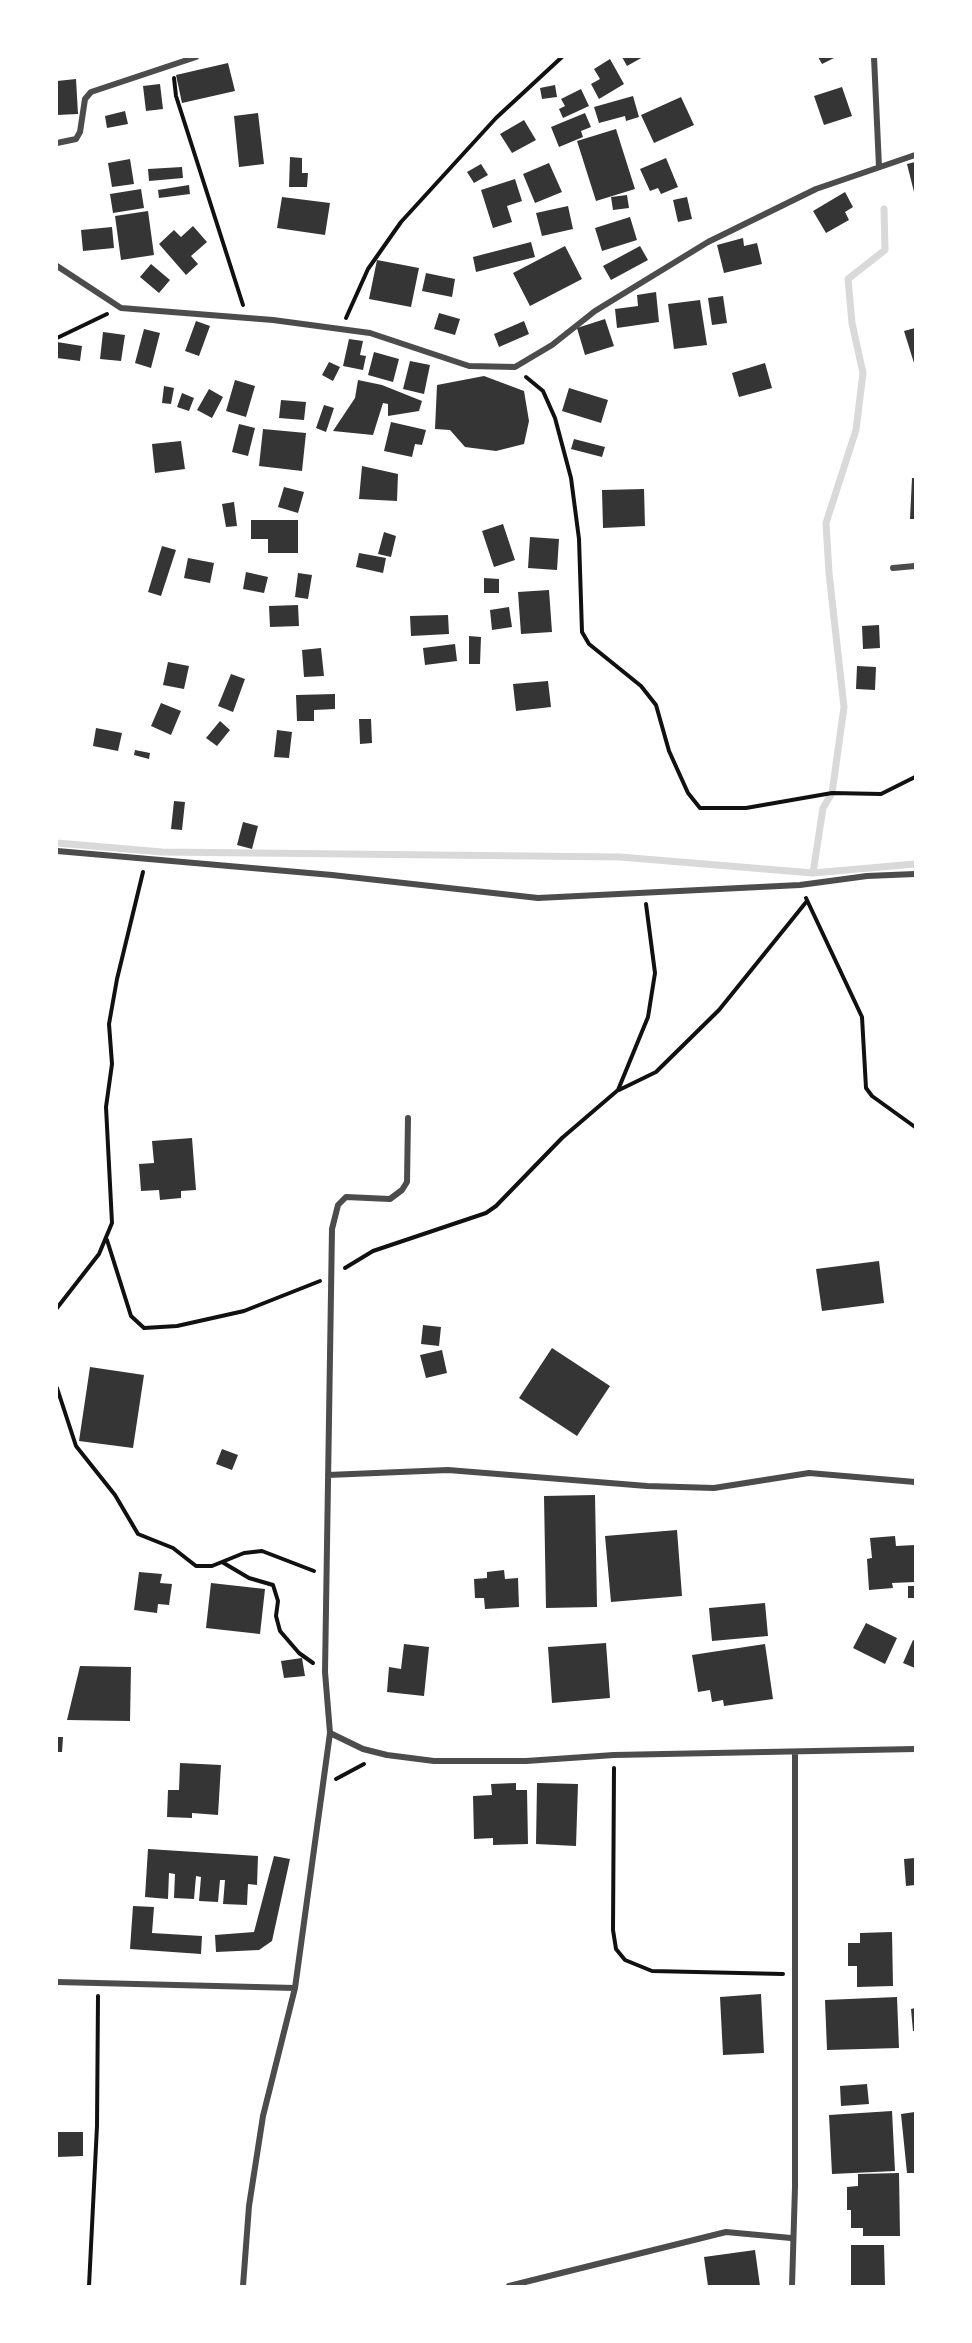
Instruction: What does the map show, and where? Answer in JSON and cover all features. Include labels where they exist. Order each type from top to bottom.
[{"type":"street","points":[[57,143],[76,139],[80,132],[85,99],[92,92],[196,57]]},
{"type":"street","points":[[874,57],[879,167]]},
{"type":"street","points":[[57,266],[121,308],[247,318],[370,333],[469,366],[515,367],[552,345],[595,311],[708,242],[816,189],[915,155]]},
{"type":"street","points":[[893,567],[915,566]]},
{"type":"street","points":[[57,851],[538,898],[800,885],[867,876],[915,874]]},
{"type":"street","points":[[243,2286],[249,2206],[263,2116],[295,1988],[330,1733],[326,1672],[326,1575],[332,1229],[338,1205],[346,1197],[390,1199],[396,1196],[407,1182],[408,1118]]},
{"type":"street","points":[[328,1475],[448,1470],[647,1486],[714,1488],[808,1473],[915,1482]]},
{"type":"street","points":[[330,1733],[363,1749],[387,1755],[434,1761],[514,1761],[614,1755],[915,1749]]},
{"type":"street","points":[[792,2286],[791,2238],[795,2187],[795,1752]]},
{"type":"street","points":[[57,1982],[295,1988]]},
{"type":"street","points":[[509,2286],[726,2232],[791,2238]]},
{"type":"path","points":[[341,329],[368,270],[401,222],[496,118],[562,57]]},
{"type":"path","points":[[172,65],[176,96],[247,318]]},
{"type":"path","points":[[57,338],[121,308]]},
{"type":"path","points":[[515,367],[543,392],[555,418],[571,477],[579,539],[582,632],[590,644],[642,686],[656,705],[669,751],[688,793],[700,808],[746,808],[832,793],[881,794],[915,777]]},
{"type":"path","points":[[57,1308],[107,1240],[113,1208],[106,1107],[112,1064],[109,1024],[117,979],[147,858]]},
{"type":"path","points":[[800,885],[862,1017],[866,1088],[872,1096],[915,1127]]},
{"type":"path","points":[[618,1090],[648,1017],[656,973],[644,892]]},
{"type":"path","points":[[107,1240],[131,1316],[144,1328],[177,1326],[244,1311],[331,1276],[373,1251],[486,1213],[496,1206],[562,1138],[618,1090],[656,1072],[711,1018],[807,901]]},
{"type":"path","points":[[57,1388],[76,1446],[115,1495],[132,1528],[138,1534],[173,1548],[196,1566],[212,1566],[244,1553],[262,1551],[326,1575]]},
{"type":"path","points":[[222,1562],[249,1578],[273,1585],[278,1601],[276,1616],[280,1631],[298,1653],[326,1672]]},
{"type":"path","points":[[322,1788],[351,1769],[387,1755]]},
{"type":"path","points":[[614,1755],[613,1930],[616,1949],[625,1960],[652,1971],[796,1974]]},
{"type":"path","points":[[89,2286],[97,2126],[98,1983]]},
{"type":"building","points":[[622,57],[643,57],[627,66]]},
{"type":"building","points":[[818,57],[836,57],[822,64]]},
{"type":"building","points":[[610,59],[624,84],[599,99],[591,84],[600,79],[594,69]]},
{"type":"building","points":[[228,63],[235,91],[182,103],[176,75]]},
{"type":"building","points":[[76,79],[78,114],[57,115],[57,81]]},
{"type":"building","points":[[160,84],[163,109],[146,111],[143,86]]},
{"type":"building","points":[[555,85],[557,97],[542,99],[540,88]]},
{"type":"building","points":[[842,87],[852,116],[824,125],[814,96]]},
{"type":"building","points":[[581,89],[589,106],[563,118],[559,109],[565,106],[561,99]]},
{"type":"building","points":[[633,96],[639,117],[626,121],[625,116],[599,123],[594,107]]},
{"type":"building","points":[[681,97],[694,125],[654,143],[641,115]]},
{"type":"building","points":[[125,111],[128,124],[107,128],[105,116]]},
{"type":"building","points":[[258,113],[264,164],[239,167],[234,116]]},
{"type":"building","points":[[585,113],[591,127],[581,131],[583,137],[559,147],[551,127]]},
{"type":"building","points":[[524,120],[536,140],[512,153],[500,134]]},
{"type":"building","points":[[616,129],[635,189],[596,201],[577,141]]},
{"type":"building","points":[[290,157],[302,158],[302,173],[308,173],[307,187],[289,187]]},
{"type":"building","points":[[666,158],[678,187],[661,194],[658,188],[650,191],[640,169]]},
{"type":"building","points":[[130,159],[134,184],[112,187],[108,163]]},
{"type":"building","points":[[915,162],[915,192],[914,192],[907,164]]},
{"type":"building","points":[[549,163],[562,192],[535,203],[523,174]]},
{"type":"building","points":[[481,164],[488,175],[474,183],[467,172]]},
{"type":"building","points":[[182,167],[183,178],[149,181],[148,169]]},
{"type":"building","points":[[515,179],[522,201],[507,206],[512,222],[493,228],[481,190]]},
{"type":"building","points":[[189,185],[190,194],[159,198],[158,190]]},
{"type":"building","points":[[141,189],[144,208],[113,213],[110,194]]},
{"type":"building","points":[[845,192],[853,207],[845,212],[849,220],[826,233],[813,211]]},
{"type":"building","points":[[627,195],[629,208],[613,210],[611,197]]},
{"type":"building","points":[[282,197],[330,203],[325,235],[277,228]]},
{"type":"building","points":[[687,197],[692,219],[678,222],[673,200]]},
{"type":"building","points":[[568,206],[573,229],[542,236],[536,213]]},
{"type":"building","points":[[148,211],[154,255],[121,260],[115,216]]},
{"type":"building","points":[[630,217],[637,240],[602,251],[595,228]]},
{"type":"building","points":[[193,226],[207,242],[191,256],[198,264],[186,275],[159,244],[174,230],[181,237]]},
{"type":"building","points":[[112,227],[114,248],[83,251],[81,230]]},
{"type":"building","points":[[743,238],[744,246],[757,243],[762,264],[724,273],[717,245]]},
{"type":"building","points":[[531,242],[535,257],[476,272],[473,257]]},
{"type":"building","points":[[565,246],[582,279],[530,306],[513,273]]},
{"type":"building","points":[[640,246],[648,260],[611,280],[603,266]]},
{"type":"building","points":[[377,260],[419,268],[411,307],[369,299]]},
{"type":"building","points":[[151,264],[170,280],[159,293],[140,277]]},
{"type":"building","points":[[426,273],[455,279],[452,297],[422,291]]},
{"type":"building","points":[[656,292],[659,322],[617,328],[615,309],[638,306],[637,295]]},
{"type":"building","points":[[723,296],[727,323],[712,325],[708,298]]},
{"type":"building","points":[[700,300],[707,345],[674,349],[668,304]]},
{"type":"building","points":[[439,313],[460,319],[455,335],[434,329]]},
{"type":"building","points":[[605,319],[614,346],[585,355],[577,328]]},
{"type":"building","points":[[196,321],[210,326],[199,356],[185,351]]},
{"type":"building","points":[[524,321],[529,334],[499,347],[494,334]]},
{"type":"building","points":[[915,328],[915,363],[914,363],[904,331]]},
{"type":"building","points":[[144,329],[160,333],[151,368],[135,363]]},
{"type":"building","points":[[103,332],[125,335],[121,361],[100,359]]},
{"type":"building","points":[[349,339],[363,341],[360,355],[366,356],[363,370],[343,366]]},
{"type":"building","points":[[57,342],[82,346],[80,361],[57,358]]},
{"type":"building","points":[[374,352],[399,359],[393,382],[368,375]]},
{"type":"building","points":[[410,361],[430,365],[424,394],[403,389]]},
{"type":"building","points":[[329,362],[340,367],[333,381],[322,375]]},
{"type":"building","points":[[765,363],[772,388],[739,397],[732,373]]},
{"type":"building","points":[[484,376],[524,391],[529,421],[524,444],[496,451],[465,447],[450,430],[435,429],[437,385]]},
{"type":"building","points":[[235,380],[255,386],[246,417],[226,411]]},
{"type":"building","points":[[358,380],[382,385],[422,401],[419,411],[388,416],[388,404],[383,403],[373,435],[333,431],[355,398]]},
{"type":"building","points":[[164,386],[174,388],[171,404],[162,403]]},
{"type":"building","points":[[569,388],[608,400],[601,423],[562,411]]},
{"type":"building","points":[[209,389],[223,397],[212,418],[197,410]]},
{"type":"building","points":[[182,393],[194,398],[189,411],[177,407]]},
{"type":"building","points":[[281,400],[306,402],[304,420],[279,418]]},
{"type":"building","points":[[324,405],[334,408],[326,432],[316,428]]},
{"type":"building","points":[[391,422],[426,430],[422,445],[415,444],[412,457],[384,451]]},
{"type":"building","points":[[239,424],[255,428],[248,456],[232,452]]},
{"type":"building","points":[[263,429],[306,433],[302,471],[259,466]]},
{"type":"building","points":[[574,439],[605,447],[602,457],[571,449]]},
{"type":"building","points":[[181,441],[185,469],[155,473],[152,444]]},
{"type":"building","points":[[362,466],[398,474],[397,501],[359,499]]},
{"type":"building","points":[[912,478],[915,478],[915,519],[910,519]]},
{"type":"building","points":[[284,487],[304,492],[298,513],[278,507]]},
{"type":"building","points":[[644,489],[645,526],[603,528],[602,490]]},
{"type":"building","points":[[234,502],[237,526],[226,527],[222,504]]},
{"type":"building","points":[[251,520],[298,520],[298,553],[268,553],[268,539],[251,539]]},
{"type":"building","points":[[503,524],[515,560],[494,567],[482,531]]},
{"type":"building","points":[[384,532],[396,536],[391,557],[378,554]]},
{"type":"building","points":[[530,537],[559,539],[557,570],[528,568]]},
{"type":"building","points":[[162,546],[176,550],[161,596],[148,592]]},
{"type":"building","points":[[359,553],[386,558],[383,573],[356,567]]},
{"type":"building","points":[[188,558],[214,563],[210,583],[184,578]]},
{"type":"building","points":[[246,572],[268,577],[264,593],[243,589]]},
{"type":"building","points":[[298,573],[312,575],[308,599],[295,597]]},
{"type":"building","points":[[484,578],[499,579],[499,593],[484,593]]},
{"type":"building","points":[[549,590],[552,632],[521,634],[518,592]]},
{"type":"building","points":[[298,605],[299,626],[270,627],[269,606]]},
{"type":"building","points":[[509,607],[512,627],[492,630],[490,610]]},
{"type":"building","points":[[448,615],[449,634],[411,636],[410,616]]},
{"type":"building","points":[[879,625],[880,648],[863,649],[862,626]]},
{"type":"building","points":[[469,636],[481,637],[480,664],[469,664]]},
{"type":"building","points":[[455,644],[457,661],[425,665],[423,648]]},
{"type":"building","points":[[321,648],[324,676],[304,677],[302,650]]},
{"type":"building","points":[[168,662],[189,666],[184,689],[163,685]]},
{"type":"building","points":[[857,666],[876,667],[875,690],[856,689]]},
{"type":"building","points":[[231,674],[245,679],[233,712],[218,706]]},
{"type":"building","points":[[548,681],[551,707],[516,711],[513,684]]},
{"type":"building","points":[[335,694],[335,709],[314,710],[314,721],[297,721],[296,695]]},
{"type":"building","points":[[161,703],[181,711],[171,735],[151,726]]},
{"type":"building","points":[[359,719],[371,719],[372,743],[360,744]]},
{"type":"building","points":[[220,721],[230,730],[217,746],[206,738]]},
{"type":"building","points":[[96,728],[122,733],[118,751],[93,746]]},
{"type":"building","points":[[277,730],[292,732],[289,758],[274,757]]},
{"type":"building","points":[[135,750],[150,753],[149,759],[134,755]]},
{"type":"building","points":[[174,801],[185,802],[182,830],[171,829]]},
{"type":"building","points":[[243,822],[258,826],[252,849],[237,845]]},
{"type":"building","points":[[192,1138],[196,1190],[181,1191],[181,1198],[160,1200],[159,1190],[141,1191],[139,1164],[154,1163],[152,1141]]},
{"type":"building","points":[[879,1261],[884,1303],[822,1311],[816,1269]]},
{"type":"building","points":[[423,1325],[441,1327],[439,1346],[421,1344]]},
{"type":"building","points":[[552,1348],[610,1386],[577,1436],[519,1398]]},
{"type":"building","points":[[442,1350],[447,1373],[426,1378],[420,1355]]},
{"type":"building","points":[[90,1367],[144,1375],[133,1448],[79,1441]]},
{"type":"building","points":[[222,1449],[238,1455],[232,1470],[216,1464]]},
{"type":"building","points":[[595,1495],[597,1607],[546,1608],[544,1496]]},
{"type":"building","points":[[677,1530],[682,1596],[611,1602],[605,1536]]},
{"type":"building","points":[[895,1536],[896,1546],[915,1545],[915,1582],[892,1583],[893,1588],[869,1590],[867,1559],[872,1558],[870,1538]]},
{"type":"building","points":[[504,1570],[505,1579],[518,1578],[519,1607],[485,1609],[484,1598],[475,1598],[474,1579],[487,1578],[487,1572]]},
{"type":"building","points":[[139,1572],[162,1574],[160,1583],[172,1584],[169,1605],[158,1604],[157,1613],[134,1610]]},
{"type":"building","points":[[211,1583],[265,1589],[260,1634],[206,1628]]},
{"type":"building","points":[[908,1586],[915,1586],[915,1598],[908,1598]]},
{"type":"building","points":[[765,1603],[768,1636],[712,1641],[709,1608]]},
{"type":"building","points":[[866,1623],[897,1638],[885,1664],[853,1648]]},
{"type":"building","points":[[913,1640],[915,1641],[915,1668],[903,1663]]},
{"type":"building","points":[[606,1643],[610,1698],[552,1703],[548,1647]]},
{"type":"building","points":[[404,1644],[429,1647],[424,1696],[387,1692],[389,1667],[401,1669]]},
{"type":"building","points":[[765,1644],[773,1699],[724,1706],[723,1700],[712,1702],[710,1690],[698,1692],[692,1655]]},
{"type":"building","points":[[302,1658],[305,1676],[284,1678],[281,1661]]},
{"type":"building","points":[[80,1666],[131,1667],[130,1721],[67,1720]]},
{"type":"building","points":[[57,1737],[63,1737],[62,1752],[57,1752]]},
{"type":"building","points":[[180,1763],[221,1765],[218,1815],[192,1813],[192,1818],[167,1817],[168,1790],[179,1790]]},
{"type":"building","points":[[516,1783],[516,1790],[527,1790],[528,1844],[493,1845],[493,1838],[474,1839],[473,1796],[492,1795],[491,1784]]},
{"type":"building","points":[[537,1783],[578,1784],[576,1846],[536,1844]]},
{"type":"building","points":[[148,1849],[258,1856],[257,1885],[248,1884],[247,1905],[223,1904],[225,1880],[220,1880],[218,1902],[199,1901],[201,1877],[196,1876],[194,1899],[174,1898],[175,1874],[169,1873],[168,1899],[145,1897]]},
{"type":"building","points":[[274,1856],[290,1859],[272,1941],[259,1950],[216,1952],[215,1935],[254,1932]]},
{"type":"building","points":[[915,1858],[915,1885],[906,1886],[904,1859]]},
{"type":"building","points":[[133,1906],[154,1907],[152,1933],[202,1936],[201,1954],[130,1949]]},
{"type":"building","points":[[892,1932],[893,1986],[857,1987],[857,1966],[848,1966],[848,1943],[860,1943],[860,1933]]},
{"type":"building","points":[[761,1994],[764,2053],[723,2055],[720,1997]]},
{"type":"building","points":[[897,1997],[899,2048],[827,2050],[825,2000]]},
{"type":"building","points":[[915,2008],[915,2031],[913,2031],[911,2009]]},
{"type":"building","points":[[867,2084],[869,2104],[841,2106],[840,2086]]},
{"type":"building","points":[[892,2111],[895,2171],[832,2174],[829,2115]]},
{"type":"building","points":[[915,2112],[915,2173],[907,2173],[901,2114]]},
{"type":"building","points":[[57,2132],[83,2132],[83,2156],[57,2157]]},
{"type":"building","points":[[899,2173],[900,2236],[863,2236],[863,2228],[851,2228],[851,2210],[847,2210],[847,2187],[858,2186],[858,2174]]},
{"type":"building","points":[[851,2245],[884,2245],[885,2286],[851,2286]]},
{"type":"building","points":[[755,2250],[760,2286],[708,2286],[704,2257]]},
{"type":"waterway","points":[[813,873],[823,808],[832,793],[844,707],[829,573],[826,523],[856,430],[863,373],[852,323],[848,279],[885,250],[884,209]]},
{"type":"waterway","points":[[57,843],[162,852],[620,857],[813,873],[915,864]]}]
